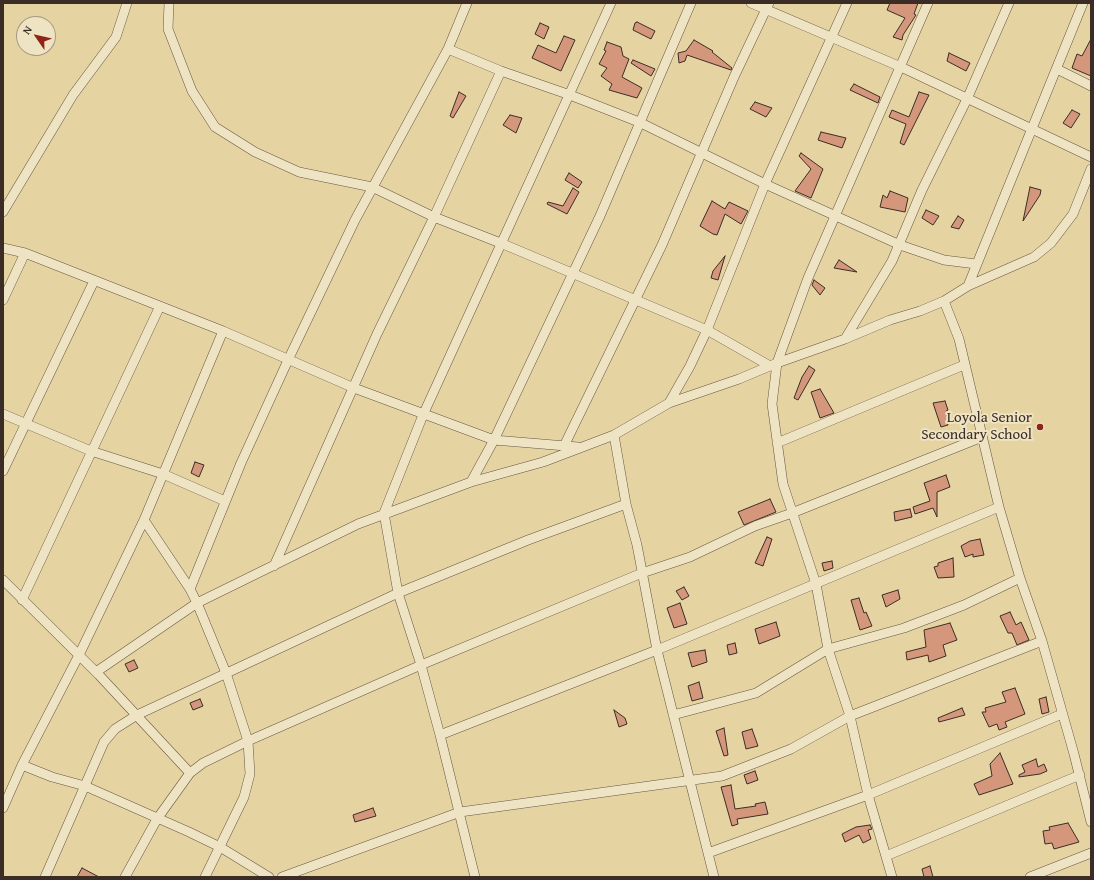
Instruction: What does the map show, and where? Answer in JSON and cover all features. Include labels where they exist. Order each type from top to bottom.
[{"type":"street","points":[[3,212],[72,95],[116,37],[127,3]]},
{"type":"street","points":[[169,3],[168,29],[192,91],[215,127],[255,152],[299,172],[372,187],[434,217],[503,244],[706,330],[774,364]]},
{"type":"street","points":[[190,589],[226,501],[289,358],[372,187],[448,49],[467,3]]},
{"type":"street","points":[[475,877],[440,735],[421,665],[398,593],[384,513],[423,415],[503,244],[611,3]]},
{"type":"street","points":[[470,482],[494,440],[600,216],[691,3]]},
{"type":"street","points":[[751,3],[767,6],[832,37],[901,67],[1091,157]]},
{"type":"street","points":[[669,403],[690,366],[765,184],[847,3]]},
{"type":"street","points":[[892,877],[868,796],[850,716],[828,649],[816,584],[783,484],[772,404],[774,364],[808,278],[928,3]]},
{"type":"street","points":[[845,339],[881,280],[900,244],[922,190],[967,99],[1009,3]]},
{"type":"street","points":[[968,286],[1083,3]]},
{"type":"street","points":[[564,446],[586,404],[662,245],[701,153],[767,6]]},
{"type":"street","points":[[448,49],[500,71],[570,95],[639,122],[765,184],[836,214],[900,244],[944,260],[976,264]]},
{"type":"street","points":[[1057,69],[1091,86]]},
{"type":"street","points":[[274,566],[377,334],[434,217],[500,71]]},
{"type":"street","points":[[96,672],[197,603],[358,524],[470,482],[543,462],[614,435],[669,403],[739,379],[774,364],[845,339],[944,301],[968,286],[1034,257],[1051,243],[1072,214],[1091,169]]},
{"type":"street","points":[[3,248],[24,253],[223,330],[354,388],[423,415],[494,440],[580,447]]},
{"type":"street","points":[[3,300],[24,253]]},
{"type":"street","points":[[3,471],[94,280]]},
{"type":"street","points":[[944,301],[959,339],[999,507],[1020,578],[1042,641],[1080,775],[1091,822]]},
{"type":"street","points":[[22,600],[160,306]]},
{"type":"street","points":[[3,808],[22,765],[79,655],[144,520],[223,330]]},
{"type":"street","points":[[777,443],[964,365]]},
{"type":"street","points":[[3,414],[91,451],[163,474],[226,501]]},
{"type":"street","points":[[614,435],[626,504],[642,573],[657,650],[714,877]]},
{"type":"street","points":[[125,877],[157,819],[190,773],[203,763],[248,741],[421,665],[642,573],[690,557],[755,526],[792,513],[982,437]]},
{"type":"street","points":[[45,877],[104,742],[115,729],[137,715],[398,593],[528,540],[626,504]]},
{"type":"street","points":[[440,735],[657,650],[999,507]]},
{"type":"street","points":[[144,520],[190,589],[197,603],[226,673],[248,741],[250,774],[244,797],[205,877]]},
{"type":"street","points":[[674,715],[756,693],[828,649],[904,628],[964,605],[1020,578]]},
{"type":"street","points":[[3,580],[96,672],[190,773]]},
{"type":"street","points":[[282,877],[460,812],[722,776],[791,749],[850,716],[1042,641]]},
{"type":"street","points":[[708,853],[868,796],[1062,714]]},
{"type":"street","points":[[22,765],[52,777],[85,786],[220,847],[269,877]]},
{"type":"street","points":[[886,856],[1080,775]]},
{"type":"street","points":[[1030,877],[1091,854]]},
{"type":"building","points":[[890,3],[918,3],[914,14],[916,15],[903,35],[902,40],[893,37],[905,18],[887,10]]},
{"type":"building","points":[[637,22],[655,31],[651,39],[633,30],[635,23]]},
{"type":"building","points":[[540,23],[549,27],[544,39],[535,34]]},
{"type":"building","points":[[564,36],[575,40],[561,71],[532,58],[538,45],[556,53]]},
{"type":"building","points":[[1091,39],[1091,76],[1072,68],[1077,54],[1082,56]]},
{"type":"building","points":[[694,40],[713,51],[712,52],[732,68],[731,70],[687,55],[685,61],[679,63],[678,53],[686,51]]},
{"type":"building","points":[[607,42],[621,47],[623,56],[629,59],[622,77],[642,88],[637,98],[609,90],[612,84],[601,76],[607,68],[599,64],[606,51],[604,50]]},
{"type":"building","points":[[949,53],[970,63],[966,71],[947,61]]},
{"type":"building","points":[[633,60],[655,69],[651,76],[631,63]]},
{"type":"building","points":[[854,84],[880,97],[878,103],[850,90]]},
{"type":"building","points":[[459,92],[466,96],[453,118],[450,116]]},
{"type":"building","points":[[919,92],[929,95],[904,145],[900,143],[906,124],[889,117],[892,110],[909,117]]},
{"type":"building","points":[[755,102],[772,108],[766,117],[750,109]]},
{"type":"building","points":[[1072,110],[1080,114],[1071,128],[1063,123]]},
{"type":"building","points":[[510,115],[522,118],[516,133],[503,125]]},
{"type":"building","points":[[821,132],[846,138],[842,148],[818,140]]},
{"type":"building","points":[[801,153],[823,169],[811,198],[795,191],[811,169],[799,156]]},
{"type":"building","points":[[569,173],[582,182],[578,188],[565,180]]},
{"type":"building","points":[[1030,187],[1041,190],[1040,195],[1023,221]]},
{"type":"building","points":[[573,188],[579,192],[567,214],[547,204],[548,202],[563,206]]},
{"type":"building","points":[[890,191],[908,198],[905,212],[880,207],[883,195],[887,198]]},
{"type":"building","points":[[712,201],[725,209],[729,202],[748,211],[741,224],[725,214],[717,235],[713,234],[700,226]]},
{"type":"building","points":[[926,210],[939,216],[933,225],[922,218]]},
{"type":"building","points":[[958,216],[964,220],[959,229],[951,227]]},
{"type":"building","points":[[725,256],[718,280],[711,278],[713,271]]},
{"type":"building","points":[[839,260],[857,272],[834,268]]},
{"type":"building","points":[[814,280],[825,288],[820,295],[812,285]]},
{"type":"building","points":[[809,366],[815,370],[798,400],[794,398],[802,377]]},
{"type":"building","points":[[820,389],[834,413],[820,418],[811,392]]},
{"type":"building","points":[[945,401],[948,410],[946,411],[948,425],[941,427],[933,403]]},
{"type":"building","points":[[195,462],[204,465],[199,477],[191,473]]},
{"type":"building","points":[[946,475],[950,487],[937,492],[937,517],[933,508],[915,514],[913,507],[930,501],[924,483]]},
{"type":"building","points":[[770,499],[776,512],[744,525],[738,512]]},
{"type":"building","points":[[910,509],[912,517],[895,521],[894,512]]},
{"type":"building","points":[[767,537],[772,539],[763,566],[755,563]]},
{"type":"building","points":[[980,539],[984,555],[973,557],[973,554],[965,557],[961,546],[970,541]]},
{"type":"building","points":[[953,558],[954,577],[938,578],[934,567],[938,566],[938,563]]},
{"type":"building","points":[[832,561],[833,568],[824,571],[822,563]]},
{"type":"building","points":[[684,587],[689,596],[682,600],[676,591]]},
{"type":"building","points":[[898,590],[900,599],[886,607],[882,595]]},
{"type":"building","points":[[859,598],[864,613],[866,612],[872,626],[860,630],[851,600]]},
{"type":"building","points":[[680,603],[687,624],[674,628],[667,608]]},
{"type":"building","points":[[1010,612],[1016,625],[1021,622],[1029,640],[1017,645],[1012,633],[1008,633],[1000,616]]},
{"type":"building","points":[[776,622],[780,636],[759,644],[755,629]]},
{"type":"building","points":[[950,623],[957,640],[943,645],[946,656],[929,662],[928,655],[907,660],[906,652],[926,647],[924,630]]},
{"type":"building","points":[[735,643],[737,653],[729,655],[727,645]]},
{"type":"building","points":[[705,650],[707,662],[692,667],[688,653]]},
{"type":"building","points":[[134,660],[138,668],[129,672],[125,664]]},
{"type":"building","points":[[699,682],[703,698],[692,701],[688,686]]},
{"type":"building","points":[[1015,688],[1025,714],[1005,722],[1007,727],[999,730],[997,724],[989,727],[982,712],[986,712],[985,708],[1006,702],[1002,692]]},
{"type":"building","points":[[1046,697],[1049,712],[1042,714],[1039,699]]},
{"type":"building","points":[[200,699],[203,706],[193,710],[190,703]]},
{"type":"building","points":[[962,708],[965,715],[939,722],[938,718]]},
{"type":"building","points":[[614,710],[625,718],[627,724],[619,727]]},
{"type":"building","points":[[724,728],[728,755],[724,756],[716,731]]},
{"type":"building","points":[[752,729],[758,746],[746,749],[742,732]]},
{"type":"building","points":[[1000,753],[1013,784],[979,795],[974,784],[992,776],[990,764]]},
{"type":"building","points":[[1036,759],[1038,767],[1044,764],[1047,771],[1040,774],[1019,777],[1019,775],[1025,772],[1022,765]]},
{"type":"building","points":[[755,771],[758,780],[747,784],[744,775]]},
{"type":"building","points":[[731,785],[735,809],[756,806],[755,804],[765,802],[768,814],[737,819],[738,824],[732,826],[721,787]]},
{"type":"building","points":[[373,808],[376,816],[355,822],[353,815]]},
{"type":"building","points":[[1068,823],[1079,842],[1054,849],[1052,843],[1045,844],[1043,831],[1050,830],[1049,827]]},
{"type":"building","points":[[870,825],[872,829],[868,830],[871,839],[863,843],[859,835],[845,842],[842,834],[856,827]]},
{"type":"building","points":[[930,866],[933,877],[924,877],[922,869]]},
{"type":"building","points":[[82,868],[99,877],[77,877]]},
{"type":"place","name":"Loyola Senior Secondary School","points":[[1040,427]]}]
